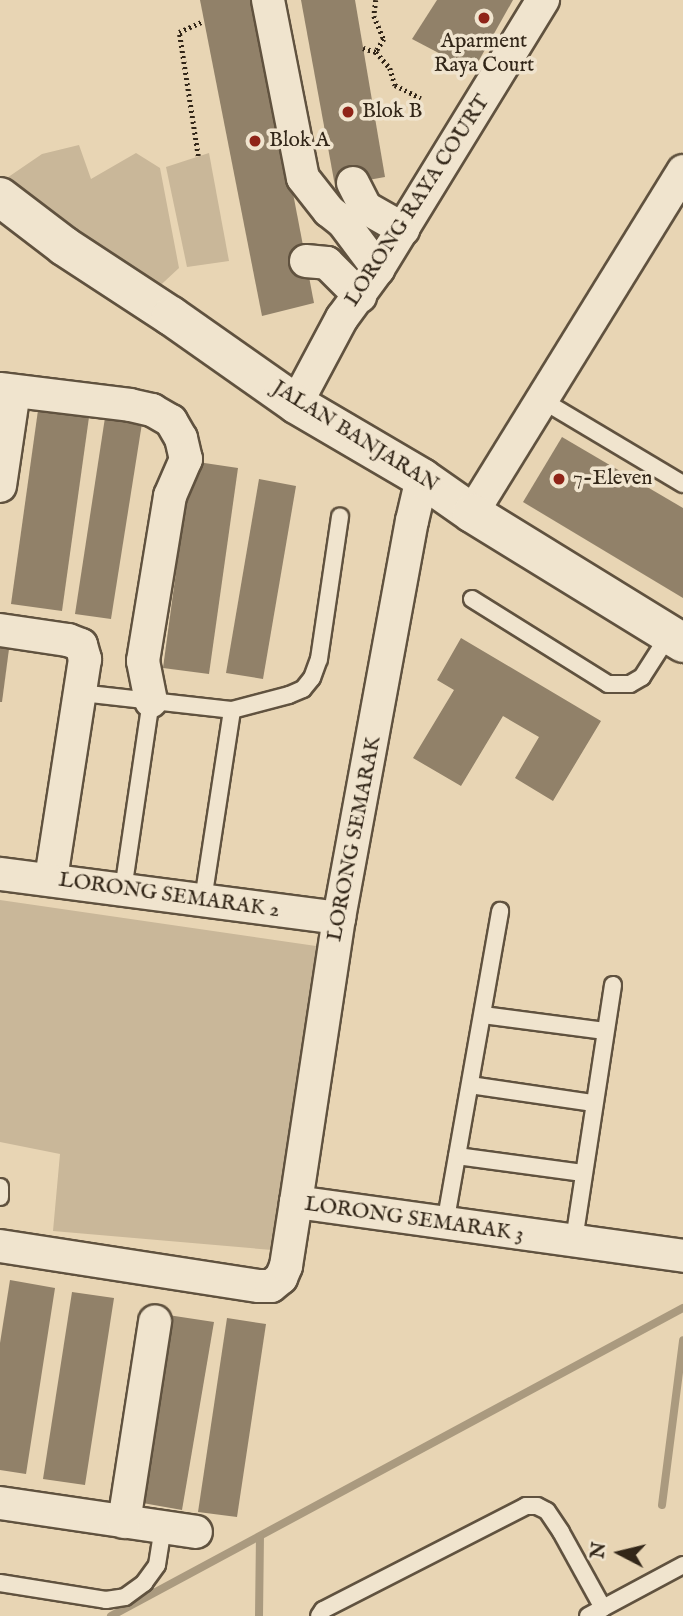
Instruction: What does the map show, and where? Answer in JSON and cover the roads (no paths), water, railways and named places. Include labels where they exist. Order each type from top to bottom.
[{"type":"street","points":[[268,0],[303,178],[329,211],[343,222],[378,269]]},
{"type":"street","name":"LORONG RAYA COURT","points":[[296,404],[342,318],[378,269],[543,0]]},
{"type":"street","points":[[472,513],[683,171]]},
{"type":"street","points":[[353,183],[366,208],[403,229]]},
{"type":"street","name":"JALAN BANJARAN","points":[[0,197],[64,246],[172,316],[296,404],[422,478],[472,513],[676,639]]},
{"type":"street","points":[[306,261],[327,263],[360,296]]},
{"type":"street","points":[[0,486],[7,390],[130,405],[152,411],[171,421],[181,438],[186,459],[170,496],[143,661],[151,701]]},
{"type":"street","name":"LORONG SEMARAK","points":[[296,1202],[339,918],[422,478]]},
{"type":"street","points":[[0,630],[68,639],[81,645],[85,659],[51,879]]},
{"type":"street","name":"LORONG SEMARAK 2","points":[[0,874],[339,918]]},
{"type":"street","name":"LORONG SEMARAK 3","points":[[0,1246],[271,1286],[281,1278],[286,1266],[296,1202],[683,1256]]},
{"type":"street","points":[[124,1522],[155,1321]]},
{"type":"street","points":[[0,1503],[197,1532]]},
{"type":"lane","points":[[542,400],[683,484]]},
{"type":"lane","points":[[81,693],[232,710],[303,689],[312,678],[319,659],[340,517]]},
{"type":"lane","points":[[472,599],[608,684],[630,684],[642,677],[676,639]]},
{"type":"lane","points":[[123,890],[151,701]]},
{"type":"lane","points":[[203,900],[232,710]]},
{"type":"lane","points":[[445,1224],[500,911]]},
{"type":"lane","points":[[574,1240],[613,985]]},
{"type":"lane","points":[[483,1015],[605,1031]]},
{"type":"lane","points":[[470,1085],[594,1103]]},
{"type":"lane","points":[[457,1156],[583,1173]]},
{"type":"lane","points":[[0,1187],[0,1197]]},
{"type":"lane","points":[[319,1616],[323,1610],[526,1506],[537,1506],[547,1511],[603,1608]]},
{"type":"lane","points":[[0,1583],[106,1600],[125,1597],[144,1583],[158,1565],[163,1528]]},
{"type":"lane","points":[[588,1616],[683,1565]]},
{"type":"waterway","points":[[111,1616],[683,1308]]},
{"type":"waterway","points":[[662,1505],[683,1340]]},
{"type":"waterway","points":[[259,1616],[260,1537]]},
{"type":"place","name":"Aparment Raya Court","points":[[484,18]]},
{"type":"place","name":"Blok B","points":[[348,112]]},
{"type":"place","name":"Blok A","points":[[255,141]]},
{"type":"place","name":"7-Eleven","points":[[559,479]]}]
